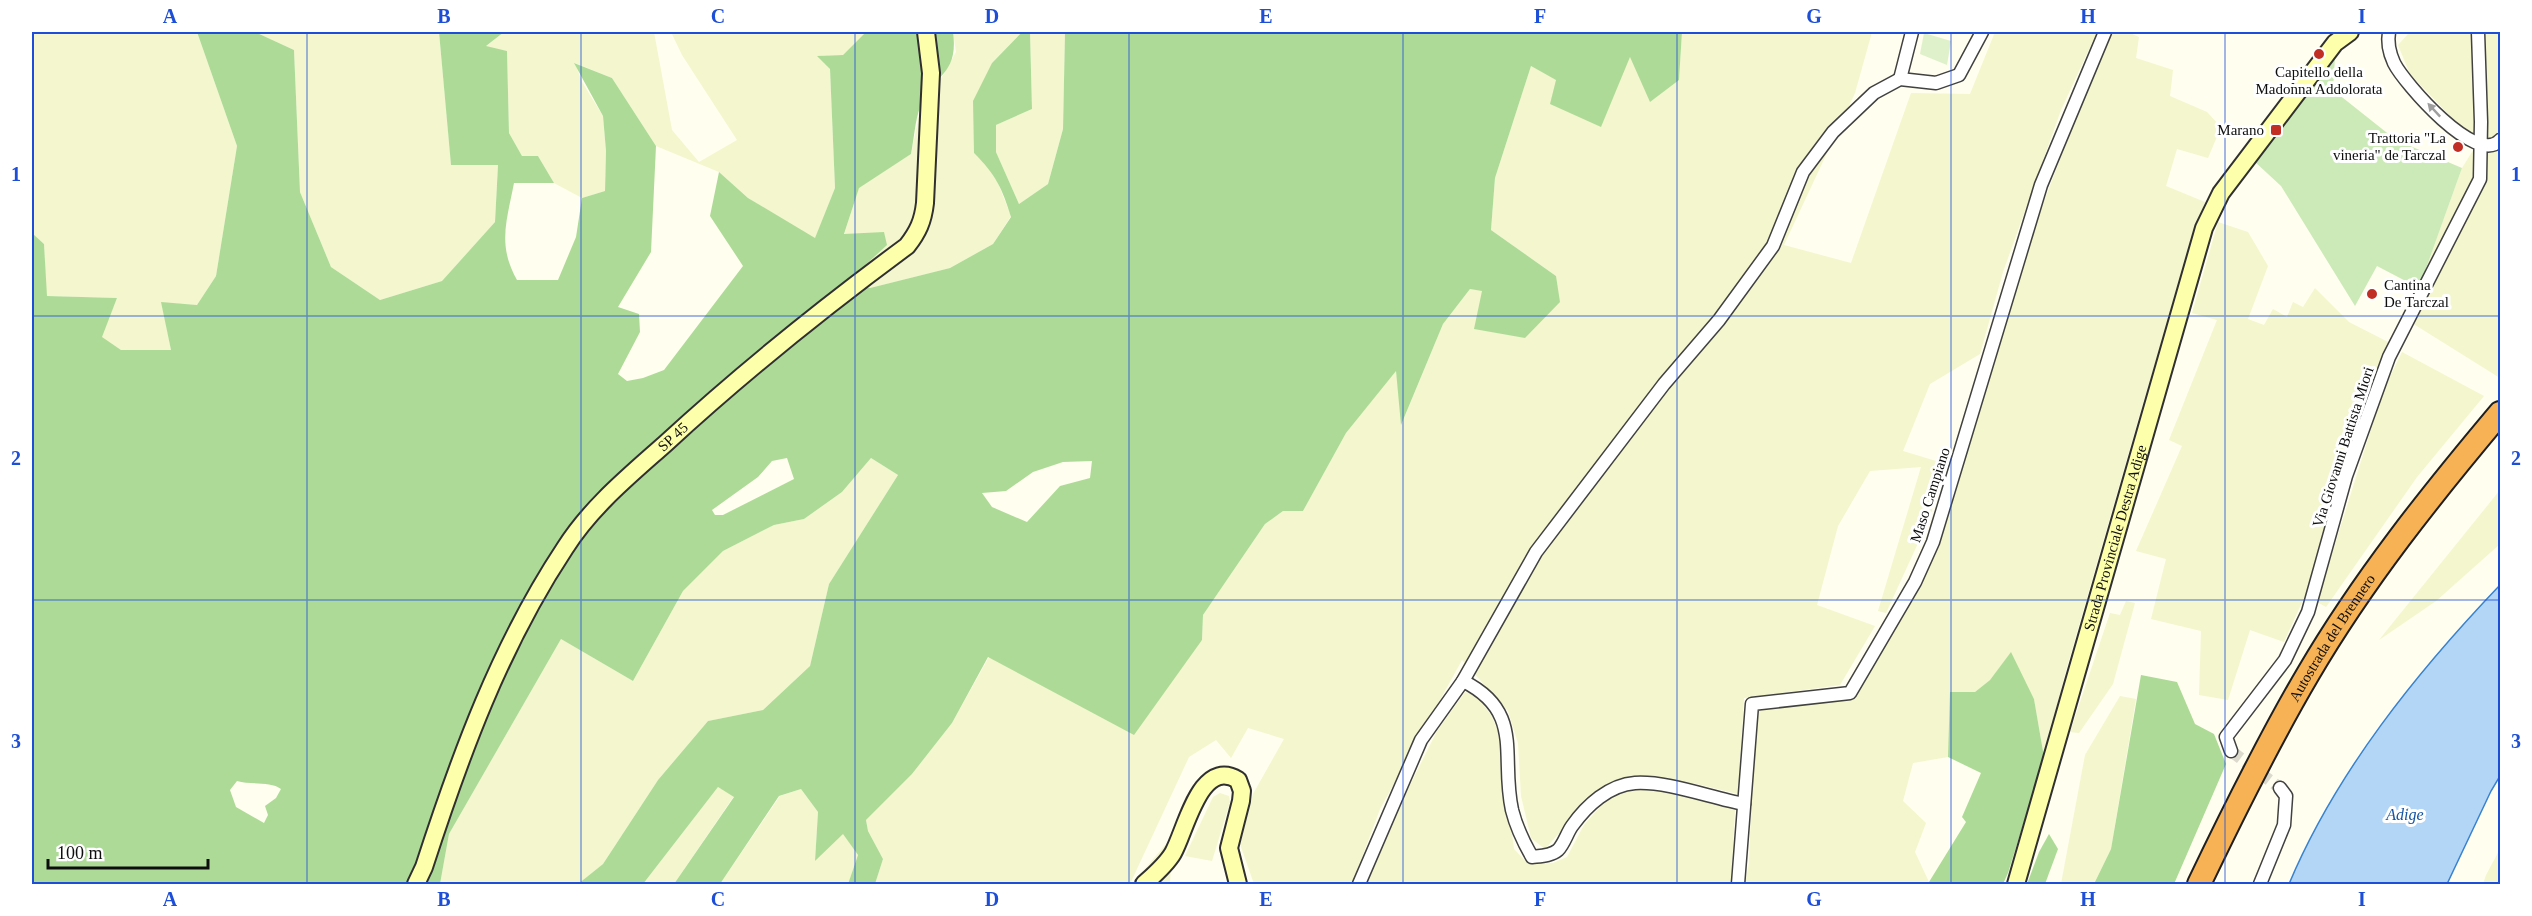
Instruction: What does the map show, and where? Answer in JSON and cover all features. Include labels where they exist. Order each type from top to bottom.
[{"type":"highway","name":"Autostrada del Brennero","points":[[2199,885],[2242,794],[2309,673],[2345,616],[2439,486],[2500,413]]},
{"type":"highway","name":"Autostrada del Brennero","points":[[2214,885],[2284,742],[2346,641],[2418,537],[2500,433]]},
{"type":"street","name":"SP 45","points":[[416,885],[452,779],[474,724],[507,654],[565,548],[604,499],[694,417],[816,314],[907,246],[916,236],[923,220],[925,203],[931,73],[926,32]]},
{"type":"street","points":[[1900,79],[1912,32]]},
{"type":"street","points":[[1359,885],[1421,740],[1463,681],[1536,552],[1664,384],[1719,320],[1773,246],[1803,172],[1833,132],[1874,93],[1900,79],[1935,84],[1959,75],[1982,32]]},
{"type":"street","name":"Maso Campiano","points":[[1738,885],[1752,704],[1850,693],[1915,582],[1933,542],[2041,185],[2105,32]]},
{"type":"street","points":[[2389,32],[2387,43],[2394,63],[2405,78],[2450,125],[2480,146],[2489,146],[2500,140]]},
{"type":"street","points":[[2478,32],[2480,146]]},
{"type":"street","name":"Strada Provinciale Destra Adige","points":[[2016,885],[2204,228],[2220,193],[2344,33]]},
{"type":"street","name":"Via Giovanni Battista Miori","points":[[2231,751],[2226,737],[2285,660],[2308,612],[2346,476],[2389,357],[2480,179],[2480,146]]},
{"type":"street","points":[[1463,681],[1483,691],[1495,705],[1504,726],[1512,809],[1532,857],[1545,855],[1558,849],[1573,825],[1597,799],[1614,788],[1635,783],[1663,786],[1744,804]]},
{"type":"street","points":[[1144,885],[1173,852],[1206,782],[1218,775],[1226,775],[1238,780],[1242,791],[1229,848],[1238,885]]},
{"type":"street","points":[[2260,885],[2284,825],[2286,796],[2280,788]]},
{"type":"green space","points":[[32,32],[197,32],[237,146],[216,276],[197,305],[162,303],[171,350],[121,350],[101,337],[117,298],[46,296],[44,244],[32,233]]},
{"type":"green space","points":[[197,32],[255,32],[294,50],[300,192],[331,267],[380,300],[442,281],[495,222],[498,165],[451,165],[439,32],[504,32],[486,46],[507,51],[509,133],[522,156],[538,156],[554,183],[514,183],[505,232],[507,255],[517,280],[558,280],[576,237],[582,198],[605,191],[606,151],[603,116],[574,63],[612,78],[656,146],[651,252],[618,307],[639,314],[640,332],[618,374],[627,381],[664,370],[743,266],[710,216],[719,172],[748,198],[815,238],[835,188],[830,69],[817,56],[843,55],[866,32],[953,32],[954,47],[949,66],[925,96],[920,107],[911,154],[859,188],[844,234],[884,232],[887,245],[847,282],[870,288],[950,268],[993,244],[1011,217],[997,182],[974,153],[973,101],[992,63],[1022,32],[1030,32],[1032,109],[996,125],[996,152],[1019,204],[1048,184],[1063,129],[1065,32],[1682,32],[1679,80],[1650,102],[1630,57],[1601,127],[1550,104],[1556,80],[1531,66],[1495,178],[1491,230],[1556,276],[1560,302],[1525,338],[1474,329],[1482,291],[1470,289],[1443,324],[1401,425],[1396,371],[1346,433],[1303,511],[1283,511],[1265,524],[1203,615],[1202,640],[1134,735],[988,657],[952,723],[912,774],[866,820],[868,831],[883,859],[875,884],[848,884],[858,855],[843,834],[815,861],[818,812],[801,789],[779,796],[720,884],[674,884],[734,797],[718,787],[643,884],[578,884],[603,864],[658,780],[708,721],[763,710],[810,666],[829,584],[898,475],[871,458],[842,492],[804,519],[774,525],[723,551],[683,591],[633,681],[561,639],[449,834],[440,884],[32,884],[32,233],[44,244],[47,296],[117,298],[102,337],[121,350],[171,350],[161,302],[197,305],[216,276],[237,146]],"holes":[[[787,458],[794,479],[723,515],[715,515],[712,510],[758,477],[772,461]],[[1092,461],[1090,478],[1060,486],[1027,522],[992,507],[982,493],[1006,491],[1033,472],[1063,462]],[[237,781],[272,785],[281,789],[276,798],[265,806],[268,815],[264,823],[236,807],[230,790]]]},
{"type":"green space","points":[[255,32],[439,32],[451,164],[498,165],[495,222],[442,281],[380,300],[331,267],[300,192],[294,50]]},
{"type":"green space","points":[[504,32],[654,32],[672,130],[699,162],[737,140],[682,55],[671,32],[866,32],[843,55],[818,56],[830,69],[835,188],[815,239],[748,198],[719,172],[656,146],[612,78],[575,63],[582,82],[603,116],[606,151],[605,191],[582,198],[554,183],[538,156],[522,156],[509,133],[507,51],[485,47]]},
{"type":"green space","points":[[953,32],[1022,32],[992,63],[974,153],[994,173],[1011,216],[993,244],[950,268],[870,288],[846,282],[844,235],[859,187],[911,154],[921,106],[944,74],[956,52]]},
{"type":"green space","points":[[1030,32],[1065,32],[1063,129],[1048,184],[1019,204],[996,152],[996,125],[1032,109]]},
{"type":"green space","points":[[1682,32],[1872,32],[1855,93],[1784,245],[1851,263],[1911,93],[1970,94],[1995,32],[2097,32],[2061,110],[2003,272],[1980,354],[1930,384],[1903,451],[1946,464],[1930,517],[1886,613],[1878,611],[1921,467],[1870,471],[1838,526],[1817,605],[1875,626],[1840,685],[1744,698],[1738,794],[1697,784],[1637,775],[1607,786],[1584,805],[1545,849],[1531,838],[1521,796],[1518,743],[1508,711],[1462,660],[1380,809],[1352,884],[1254,884],[1240,844],[1253,794],[1284,739],[1248,728],[1231,758],[1216,740],[1189,757],[1130,884],[875,884],[883,859],[868,831],[866,820],[912,774],[952,723],[989,657],[1202,641],[1203,615],[1265,524],[1283,511],[1303,511],[1346,433],[1396,370],[1402,423],[1443,324],[1470,289],[1482,290],[1556,276],[1491,230],[1495,178],[1531,66],[1557,80],[1630,57],[1679,80]]},
{"type":"green space","points":[[2109,32],[2128,32],[2139,37],[2136,58],[2173,70],[2170,96],[2207,112],[2221,127],[2208,158],[2177,149],[2166,186],[2205,202],[2143,403],[2065,674],[2044,757],[2034,699],[2011,653],[1990,680],[1975,692],[1950,745],[1948,757],[1913,763],[1903,801],[1926,823],[1915,852],[1929,882],[1937,884],[1745,884],[1749,863],[1755,707],[1855,696],[1901,616],[1940,535],[2028,243]]},
{"type":"green space","points":[[2410,32],[2500,32],[2500,378],[2412,323],[2429,295],[2419,288],[2462,168],[2477,144],[2410,74],[2398,45]]},
{"type":"green space","points":[[1924,33],[1951,41],[1947,65],[1920,54]]},
{"type":"green space","points":[[2335,57],[2333,90],[2396,140],[2462,168],[2419,288],[2377,266],[2355,306],[2281,186],[2254,161],[2325,62]]},
{"type":"green space","points":[[2218,222],[2248,232],[2268,266],[2248,319],[2264,325],[2273,309],[2287,317],[2293,302],[2303,307],[2315,288],[2349,322],[2390,343],[2369,392],[2341,476],[2309,587],[2284,642],[2250,630],[2228,700],[2199,695],[2201,631],[2151,619],[2166,559],[2136,551],[2182,446],[2169,440],[2217,320],[2192,313]]},
{"type":"green space","points":[[2402,352],[2484,396],[2417,477],[2326,607],[2317,602],[2383,391]]},
{"type":"green space","points":[[871,458],[898,475],[829,584],[810,666],[763,710],[708,721],[658,780],[603,864],[578,884],[440,884],[449,834],[561,639],[633,681],[683,591],[723,551],[774,525],[804,519],[842,492]]},
{"type":"green space","points":[[2500,490],[2500,544],[2436,601],[2379,640]]},
{"type":"green space","points":[[2126,601],[2135,603],[2113,684],[2079,733],[2070,732],[2110,613],[2120,615]]},
{"type":"green space","points":[[2011,652],[2034,699],[2044,757],[2008,873],[2003,884],[1929,882],[1966,822],[1962,817],[1981,773],[1948,757],[1950,692],[1975,692],[1990,680]]},
{"type":"green space","points":[[2141,675],[2177,682],[2195,724],[2214,734],[2226,764],[2174,884],[2094,884],[2111,849]]},
{"type":"green space","points":[[1465,692],[1476,695],[1491,715],[1498,731],[1514,849],[1528,864],[1553,863],[1567,857],[1584,825],[1606,800],[1632,790],[1659,790],[1735,809],[1731,884],[1367,884],[1409,787],[1437,731]]},
{"type":"green space","points":[[2120,696],[2136,699],[2111,849],[2094,884],[2061,884],[2085,755]]},
{"type":"green space","points":[[718,787],[734,796],[674,884],[643,884]]},
{"type":"green space","points":[[801,789],[818,812],[815,861],[843,833],[858,855],[848,884],[720,884],[780,796]]},
{"type":"green space","points":[[1220,793],[1229,796],[1230,802],[1212,861],[1185,856],[1213,797]]},
{"type":"green space","points":[[2049,834],[2058,849],[2045,884],[2027,884],[2039,852]]},
{"type":"green space","points":[[1172,837],[1170,884],[1132,884]]},
{"type":"green space","points":[[2500,849],[2500,884],[2483,884],[2486,875]]},
{"type":"water","name":"Adige","points":[[2500,585],[2500,776],[2447,884],[2289,884],[2330,802],[2381,725],[2409,688]]},
{"type":"tunnel","points":[[2231,751],[2280,788]]},
{"type":"place","name":"Capitello della Madonna Addolorata","points":[[2319,54]]},
{"type":"place","name":"Marano","points":[[2276,130]]},
{"type":"place","name":"Trattoria \"La vineria\" de Tarczal","points":[[2458,147]]},
{"type":"place","name":"Cantina De Tarczal","points":[[2372,294]]}]
